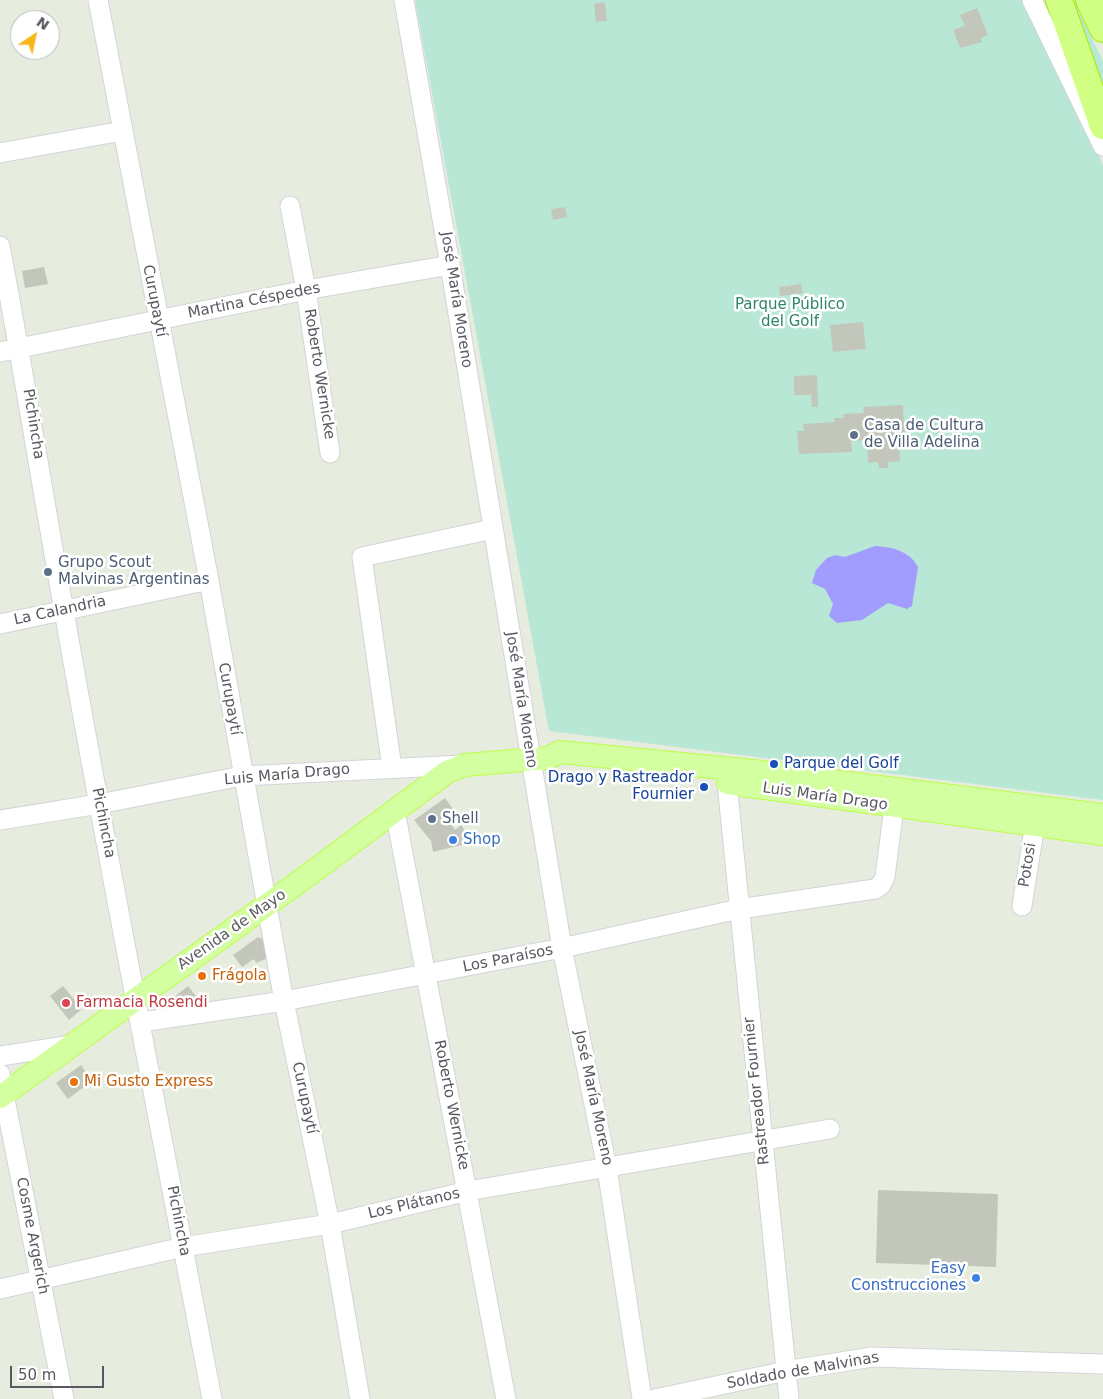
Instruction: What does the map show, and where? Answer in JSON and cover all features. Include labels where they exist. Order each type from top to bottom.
[{"type":"highway","points":[[1060,0],[1103,126]]},
{"type":"highway","points":[[1089,0],[1103,29]]},
{"type":"main road","name":"Luis María Drago","points":[[465,765],[540,758],[560,752],[753,771],[1103,815]]},
{"type":"main road","name":"Luis María Drago","points":[[540,758],[560,766],[727,783],[1103,834]]},
{"type":"main road","name":"Avenida de Mayo","points":[[1,1088],[72,1045],[447,772],[465,765]]},
{"type":"street","name":"Curupaytí","points":[[98,0],[209,580],[242,776],[284,1001],[330,1224],[360,1399]]},
{"type":"street","name":"José María Moreno","points":[[404,0],[494,529],[540,758],[562,948],[608,1168],[642,1399]]},
{"type":"street","points":[[1032,0],[1103,146]]},
{"type":"street","points":[[0,153],[122,131]]},
{"type":"street","name":"Roberto Wernicke","points":[[290,206],[306,290],[330,453]]},
{"type":"street","name":"Pichincha","points":[[0,246],[20,348],[99,804],[212,1399]]},
{"type":"street","name":"Martina Céspedes","points":[[0,352],[306,290],[450,264]]},
{"type":"street","points":[[392,768],[362,557],[494,529]]},
{"type":"street","name":"La Calandria","points":[[0,624],[209,580]]},
{"type":"street","name":"Luis María Drago","points":[[0,820],[99,804],[242,776],[465,765]]},
{"type":"street","name":"Rastreador Fournier","points":[[727,783],[789,1399]]},
{"type":"street","name":"Los Paraísos","points":[[141,1022],[284,1001],[562,948],[739,909],[874,889],[881,885],[885,877],[894,807]]},
{"type":"street","name":"Roberto Wernicke","points":[[395,811],[506,1399]]},
{"type":"street","name":"Potosi","points":[[1022,906],[1035,824]]},
{"type":"street","points":[[0,1056],[72,1045]]},
{"type":"street","name":"Cosme Argerich","points":[[1,1088],[64,1399]]},
{"type":"street","name":"Los Plátanos","points":[[0,1289],[183,1247],[330,1224],[468,1191],[608,1168],[762,1139],[830,1129]]},
{"type":"street","name":"Soldado de Malvinas","points":[[655,1399],[786,1372],[872,1357],[1103,1364]]},
{"type":"green space","name":"Parque Público del Golf","points":[[415,0],[1036,0],[1103,165],[1103,800],[549,731]]},
{"type":"green space","points":[[1066,0],[1073,0],[1103,61],[1103,106]]},
{"type":"shaded area","points":[[875,546],[888,547],[900,551],[915,562],[918,567],[912,606],[907,609],[888,603],[862,620],[837,623],[829,616],[833,604],[825,589],[812,583],[816,570],[827,558],[835,555],[845,557]]},
{"type":"building","points":[[605,2],[607,21],[596,22],[594,4]]},
{"type":"building","points":[[977,8],[988,35],[981,38],[982,42],[960,48],[953,30],[965,26],[960,15]]},
{"type":"building","points":[[565,207],[567,217],[553,220],[551,209]]},
{"type":"building","points":[[44,267],[48,284],[25,288],[22,271]]},
{"type":"building","points":[[801,284],[803,293],[780,296],[779,287]]},
{"type":"building","points":[[863,322],[866,349],[833,352],[830,325]]},
{"type":"building","points":[[817,375],[818,407],[812,407],[811,395],[794,395],[794,376]]},
{"type":"building","name":"Casa de Cultura de Villa Adelina","points":[[903,405],[905,443],[899,443],[900,461],[888,462],[888,468],[879,468],[878,462],[868,463],[867,440],[851,441],[852,452],[799,454],[797,431],[804,431],[803,424],[835,422],[834,418],[844,418],[843,414],[864,413],[863,407]]},
{"type":"building","name":"Shell","points":[[445,798],[455,812],[447,818],[455,830],[461,825],[468,835],[470,843],[433,852],[431,841],[414,820]]},
{"type":"building","points":[[258,937],[263,939],[268,958],[256,963],[254,959],[242,967],[233,955]]},
{"type":"building","name":"Farmacia Rosendi","points":[[63,986],[82,1009],[69,1020],[50,996]]},
{"type":"building","points":[[188,986],[200,1001],[164,1007],[164,1005]]},
{"type":"building","name":"Mi Gusto Express","points":[[81,1065],[92,1081],[68,1099],[56,1083]]},
{"type":"building","points":[[878,1190],[998,1194],[996,1267],[876,1263]]},
{"type":"place","name":"Casa de Cultura de Villa Adelina","points":[[854,435]]},
{"type":"place","name":"Grupo Scout Malvinas Argentinas","points":[[48,572]]},
{"type":"place","name":"Parque del Golf","points":[[774,764]]},
{"type":"place","name":"Drago y Rastreador Fournier","points":[[704,787]]},
{"type":"place","name":"Shell","points":[[432,819]]},
{"type":"place","name":"Shop","points":[[453,840]]},
{"type":"place","name":"Frágola","points":[[202,976]]},
{"type":"place","name":"Farmacia Rosendi","points":[[66,1003]]},
{"type":"place","name":"Mi Gusto Express","points":[[74,1082]]},
{"type":"place","name":"Easy Construcciones","points":[[976,1278]]}]
